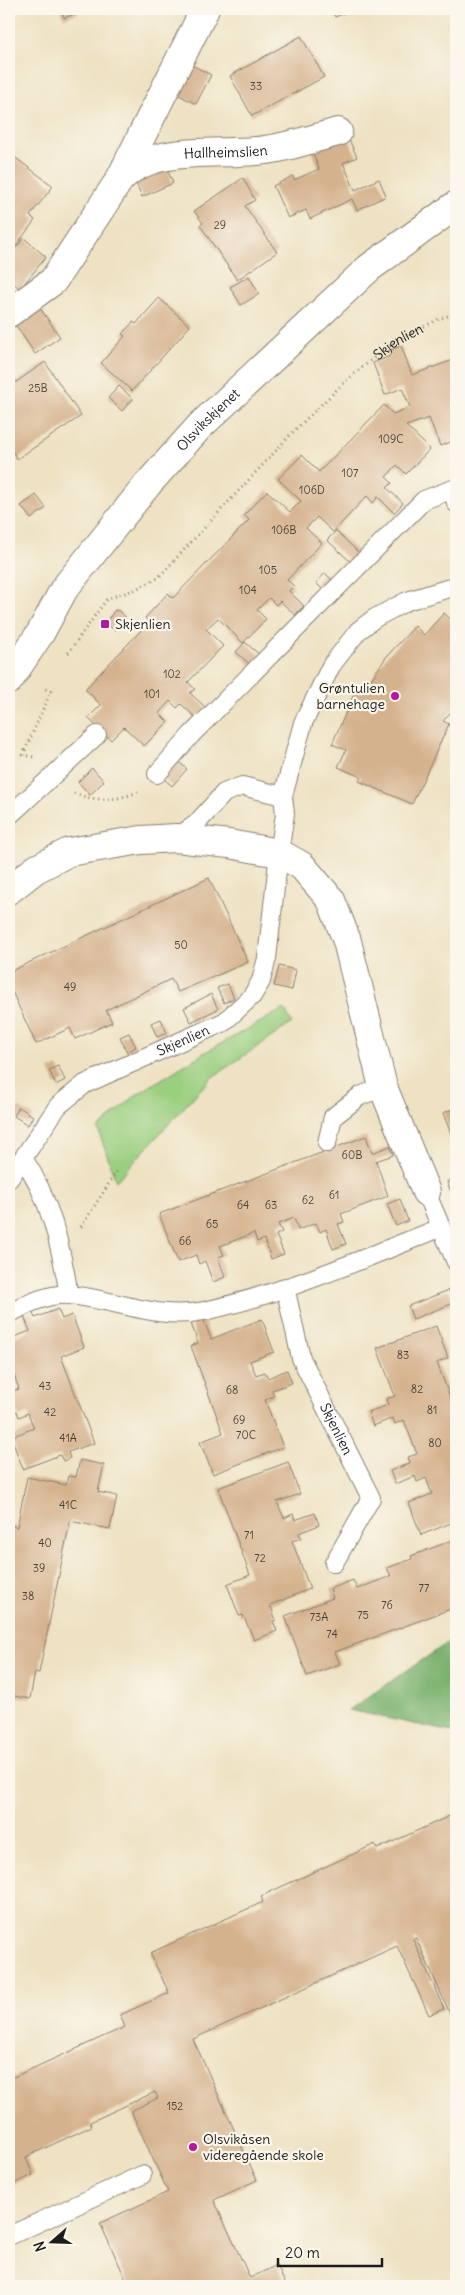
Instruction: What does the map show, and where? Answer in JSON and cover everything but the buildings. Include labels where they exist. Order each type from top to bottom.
[{"type":"street","name":"Hallheimslien","points":[[9,313],[52,281],[120,179],[205,9]]},
{"type":"street","name":"Hallheimslien","points":[[120,179],[139,165],[165,158],[193,152],[257,151],[338,132]]},
{"type":"street","name":"Olsvikskjenet","points":[[9,680],[41,632],[64,589],[147,485],[200,426],[369,268],[456,205]]},
{"type":"street","points":[[9,890],[36,869],[70,852],[141,840],[176,838],[229,844],[279,853],[302,866],[331,900],[347,941],[384,1087],[426,1192]]},
{"type":"lane","points":[[157,774],[191,735],[424,500],[455,493]]},
{"type":"lane","name":"Skjenlien","points":[[9,1179],[58,1106],[85,1084],[224,1022],[252,996],[261,981],[267,958],[285,814],[282,796],[303,724],[331,666],[358,631],[375,618],[407,601],[456,586]]},
{"type":"lane","points":[[9,816],[97,735]]},
{"type":"lane","points":[[176,838],[196,824],[224,793],[242,786],[282,796]]},
{"type":"lane","points":[[327,1143],[333,1117],[360,1096],[384,1087]]},
{"type":"lane","points":[[23,1158],[31,1170],[45,1202],[61,1246],[69,1295]]},
{"type":"lane","points":[[426,1192],[456,1262]]},
{"type":"lane","points":[[9,1314],[29,1302],[69,1295],[153,1312],[176,1314],[203,1311],[285,1287],[440,1228]]},
{"type":"lane","name":"Skjenlien","points":[[285,1287],[301,1358],[371,1498],[334,1563]]},
{"type":"lane","points":[[9,2236],[142,2175]]},
{"type":"path","name":"Skjenlien","points":[[63,660],[107,599],[134,590],[158,578],[294,431],[349,378],[395,340],[456,312]]},
{"type":"path","points":[[37,686],[51,691],[23,754],[50,761],[69,790],[91,800],[110,801],[137,792],[157,774]]},
{"type":"path","points":[[61,1246],[84,1224],[117,1171]]},
{"type":"green space","points":[[284,1009],[292,1023],[211,1078],[116,1181],[98,1129],[136,1095],[204,1053]]},
{"type":"green space","points":[[456,1637],[456,1733],[349,1710]]},
{"type":"place","name":"Skjenlien","points":[[105,624]]},
{"type":"place","name":"Grøntulien barnehage","points":[[395,696]]},
{"type":"place","name":"Olsvikåsen videregående skole","points":[[193,2147]]}]
